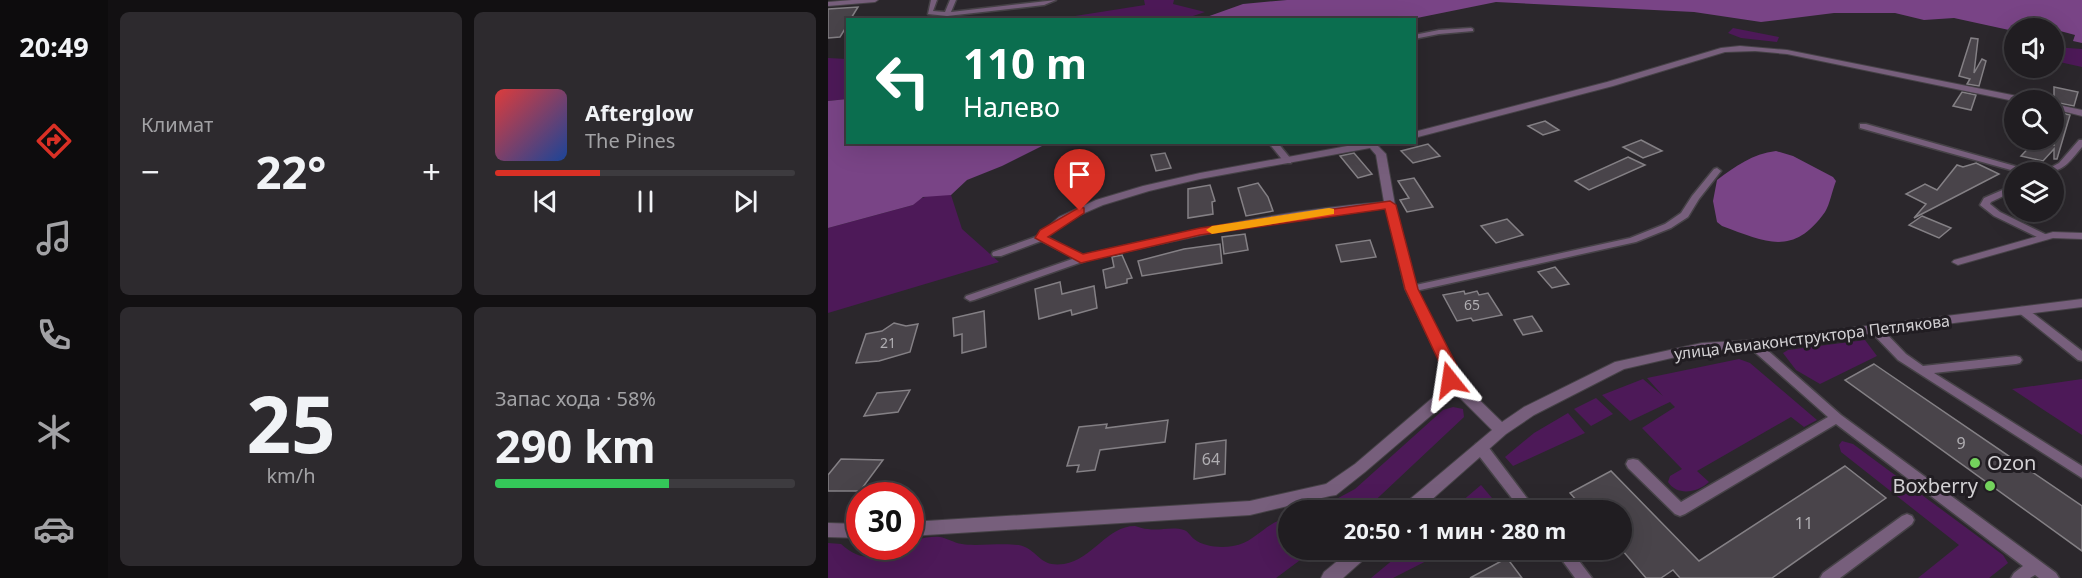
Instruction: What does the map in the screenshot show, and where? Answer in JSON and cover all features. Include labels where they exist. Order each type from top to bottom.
[{"type":"street","points":[[828,4],[875,0]]},
{"type":"street","points":[[1416,134],[1610,84],[1724,50],[1735,49],[1761,48],[1787,52],[2004,96]]},
{"type":"street","points":[[2064,109],[2082,113]]},
{"type":"street","points":[[924,528],[1250,508],[1304,498],[1330,490],[1360,468],[1443,397],[1450,380],[1449,366],[1411,289],[1390,205],[1378,144],[1191,178],[1113,197],[1070,216],[1045,232],[1041,238],[1081,259],[1200,231],[1390,205]]},
{"type":"street","points":[[1958,262],[2044,237],[2082,236]]},
{"type":"street","name":"улица Авиаконструктора Петлякова","points":[[1421,500],[1502,430],[1529,411],[1620,365],[1702,347],[1753,344],[2082,303]]},
{"type":"street","points":[[1450,380],[1502,430]]},
{"type":"street","points":[[828,530],[846,531]]},
{"type":"street","points":[[1330,578],[1351,560]]},
{"type":"lane","points":[[934,0],[930,13],[947,14],[1053,0]]},
{"type":"lane","points":[[947,14],[953,0]]},
{"type":"lane","points":[[1416,37],[1439,32],[1471,30]]},
{"type":"lane","points":[[1863,126],[2004,166]]},
{"type":"lane","points":[[2064,163],[2082,142]]},
{"type":"lane","points":[[1274,144],[1288,161]]},
{"type":"lane","points":[[1411,289],[1633,240],[1668,226],[1685,215],[1695,198],[1717,171]]},
{"type":"lane","points":[[2004,192],[1987,200],[1985,205],[2004,217]]},
{"type":"lane","points":[[2013,222],[2044,237]]},
{"type":"lane","points":[[997,255],[1041,238]]},
{"type":"lane","points":[[970,298],[1081,259]]},
{"type":"lane","points":[[2022,310],[2082,357]]},
{"type":"lane","points":[[1875,329],[1902,357],[2082,473]]},
{"type":"lane","points":[[1753,344],[1837,418],[2051,578]]},
{"type":"lane","points":[[1921,370],[2016,360]]},
{"type":"lane","points":[[1633,465],[1680,510],[1837,418]]},
{"type":"lane","points":[[1481,448],[1521,500]]},
{"type":"lane","points":[[1828,578],[1907,520]]},
{"type":"lane","points":[[1569,560],[1584,578]]},
{"type":"lane","points":[[2019,578],[2034,566]]},
{"type":"shaded area","points":[[1144,0],[1174,0],[1173,4],[1205,12],[1187,18],[1062,18],[1145,5]]},
{"type":"shaded area","points":[[1287,0],[2082,0],[2082,43],[2073,41],[2075,35],[2064,32],[2064,18],[2004,18],[2004,29],[1954,18],[1924,20],[1895,13],[1834,13],[1761,22],[1694,12],[1496,2],[1416,18],[1204,18],[1243,4]]},
{"type":"shaded area","points":[[1733,28],[1779,37],[1777,42],[1741,38],[1728,33]]},
{"type":"shaded area","points":[[2064,48],[2082,49],[2082,67],[2064,63]]},
{"type":"shaded area","points":[[828,58],[846,59],[846,99],[828,101]]},
{"type":"shaded area","points":[[846,99],[846,144],[1046,144],[967,180],[951,195],[923,197],[913,205],[828,228],[828,101]]},
{"type":"shaded area","points":[[1776,151],[1793,156],[1833,177],[1836,181],[1825,212],[1802,235],[1778,242],[1752,237],[1722,226],[1717,222],[1713,201],[1717,180],[1752,158]]},
{"type":"shaded area","points":[[930,195],[951,195],[962,229],[999,262],[828,313],[828,228],[913,205],[917,200]]},
{"type":"shaded area","points":[[1865,340],[1877,356],[1820,384],[1796,370],[1783,353],[1788,350]]},
{"type":"shaded area","points":[[1739,359],[1750,363],[1817,420],[1804,427],[1791,417],[1697,471],[1709,482],[1704,486],[1693,491],[1677,489],[1668,482],[1670,476],[1682,469],[1642,428],[1675,407],[1670,402],[1630,421],[1602,395],[1643,379],[1663,396],[1647,378]]},
{"type":"shaded area","points":[[2082,379],[2082,435],[2012,389]]},
{"type":"shaded area","points":[[1596,398],[1613,414],[1591,426],[1574,409]]},
{"type":"shaded area","points":[[1453,407],[1463,409],[1464,417],[1376,500],[1335,500],[1355,489],[1443,410]]},
{"type":"shaded area","points":[[1568,413],[1585,433],[1513,466],[1505,457],[1534,433]]},
{"type":"shaded area","points":[[1842,441],[1853,444],[2003,555],[2008,563],[1989,578],[1918,578],[1959,545],[1841,452],[1839,445]]},
{"type":"shaded area","points":[[1481,485],[1494,500],[1463,500]]},
{"type":"shaded area","points":[[1278,521],[1278,560],[1300,560],[1276,578],[828,578],[828,543],[841,544],[846,547],[846,560],[924,560],[924,539],[940,537],[969,545],[1019,545],[1050,564],[1064,564],[1083,556],[1116,531],[1125,527],[1180,529],[1203,544],[1228,547],[1248,541]]},
{"type":"shaded area","points":[[1393,560],[1428,560],[1393,578],[1371,578]]},
{"type":"building","points":[[858,7],[851,18],[846,18],[846,27],[840,37],[828,38],[828,9]]},
{"type":"building","points":[[1971,38],[1978,39],[1974,73],[1982,59],[1986,61],[1979,86],[1967,84],[1970,79],[1959,76]]},
{"type":"building","points":[[2054,87],[2078,92],[2074,106],[2064,104],[2064,90],[2054,90]]},
{"type":"building","points":[[1962,92],[1976,95],[1971,110],[1953,106]]},
{"type":"building","points":[[2064,114],[2070,115],[2064,135]]},
{"type":"building","points":[[1545,121],[1559,130],[1543,135],[1528,126]]},
{"type":"building","points":[[1641,140],[1662,151],[1643,158],[1623,147]]},
{"type":"building","points":[[1428,144],[1440,156],[1413,163],[1401,151]]},
{"type":"building","points":[[2027,150],[2053,150],[2043,161],[2021,156]]},
{"type":"building","points":[[2054,150],[2060,150],[2057,159],[2054,159]]},
{"type":"building","points":[[1165,153],[1171,168],[1156,171],[1151,155]]},
{"type":"building","points":[[1354,153],[1372,174],[1358,178],[1340,156]]},
{"type":"building","points":[[1628,157],[1645,165],[1589,190],[1575,181]]},
{"type":"building","points":[[1976,163],[1999,174],[1914,218],[1926,204],[1906,194],[1925,184],[1937,190],[1957,165],[1963,167]]},
{"type":"building","points":[[1414,178],[1433,207],[1407,212],[1400,200],[1409,198],[1398,181]]},
{"type":"building","points":[[1258,183],[1268,197],[1273,211],[1246,216],[1238,188]]},
{"type":"building","points":[[1210,185],[1215,201],[1212,202],[1213,214],[1188,218],[1188,189]]},
{"type":"building","points":[[1922,216],[1951,228],[1939,238],[1909,225]]},
{"type":"building","points":[[1507,219],[1523,235],[1496,243],[1481,226]]},
{"type":"building","points":[[1245,234],[1248,250],[1224,254],[1222,237]]},
{"type":"building","points":[[1370,240],[1376,257],[1341,262],[1336,245]]},
{"type":"building","points":[[1220,244],[1222,263],[1142,276],[1138,261],[1184,249]]},
{"type":"building","points":[[1122,255],[1132,278],[1127,279],[1127,283],[1106,288],[1103,270],[1114,267],[1112,257]]},
{"type":"building","points":[[1555,267],[1569,284],[1552,288],[1538,272]]},
{"type":"building","points":[[1060,282],[1062,294],[1094,286],[1097,308],[1072,315],[1071,310],[1039,319],[1035,289]]},
{"type":"building","points":[[1464,291],[1465,294],[1477,291],[1479,295],[1488,293],[1502,315],[1473,321],[1471,318],[1457,321],[1443,295]]},
{"type":"building","points":[[984,311],[986,347],[962,353],[962,334],[954,336],[953,318]]},
{"type":"building","points":[[1532,316],[1542,331],[1523,335],[1514,320]]},
{"type":"building","points":[[894,323],[906,326],[918,324],[910,352],[879,361],[856,363],[866,334],[882,331]]},
{"type":"building","points":[[1874,364],[2082,506],[2082,551],[1845,380]]},
{"type":"building","points":[[910,390],[898,412],[864,416],[877,393]]},
{"type":"building","points":[[1168,420],[1165,442],[1100,450],[1095,470],[1077,472],[1079,465],[1067,466],[1079,427],[1107,424],[1106,428]]},
{"type":"building","points":[[1226,440],[1225,474],[1194,479],[1196,444]]},
{"type":"building","points":[[841,459],[883,460],[867,482],[846,482],[846,491],[828,491],[828,475]]},
{"type":"building","points":[[1845,466],[1886,498],[1772,578],[1680,578],[1673,570],[1661,578],[1646,578],[1631,560],[1632,500],[1576,500],[1570,493],[1611,471],[1699,561]]},
{"type":"building","points":[[1503,560],[1508,560],[1522,578],[1470,578]]},
{"type":"slow traffic","points":[[1212,230],[1329,212]]},
{"type":"place","name":"Ozon","points":[[1975,463]]},
{"type":"place","name":"Boxberry","points":[[1990,486]]},
{"type":"route","points":[[1080,211],[1045,232],[1041,238],[1081,259],[1200,231],[1351,208],[1390,205],[1411,289],[1449,366],[1450,380]]}]
